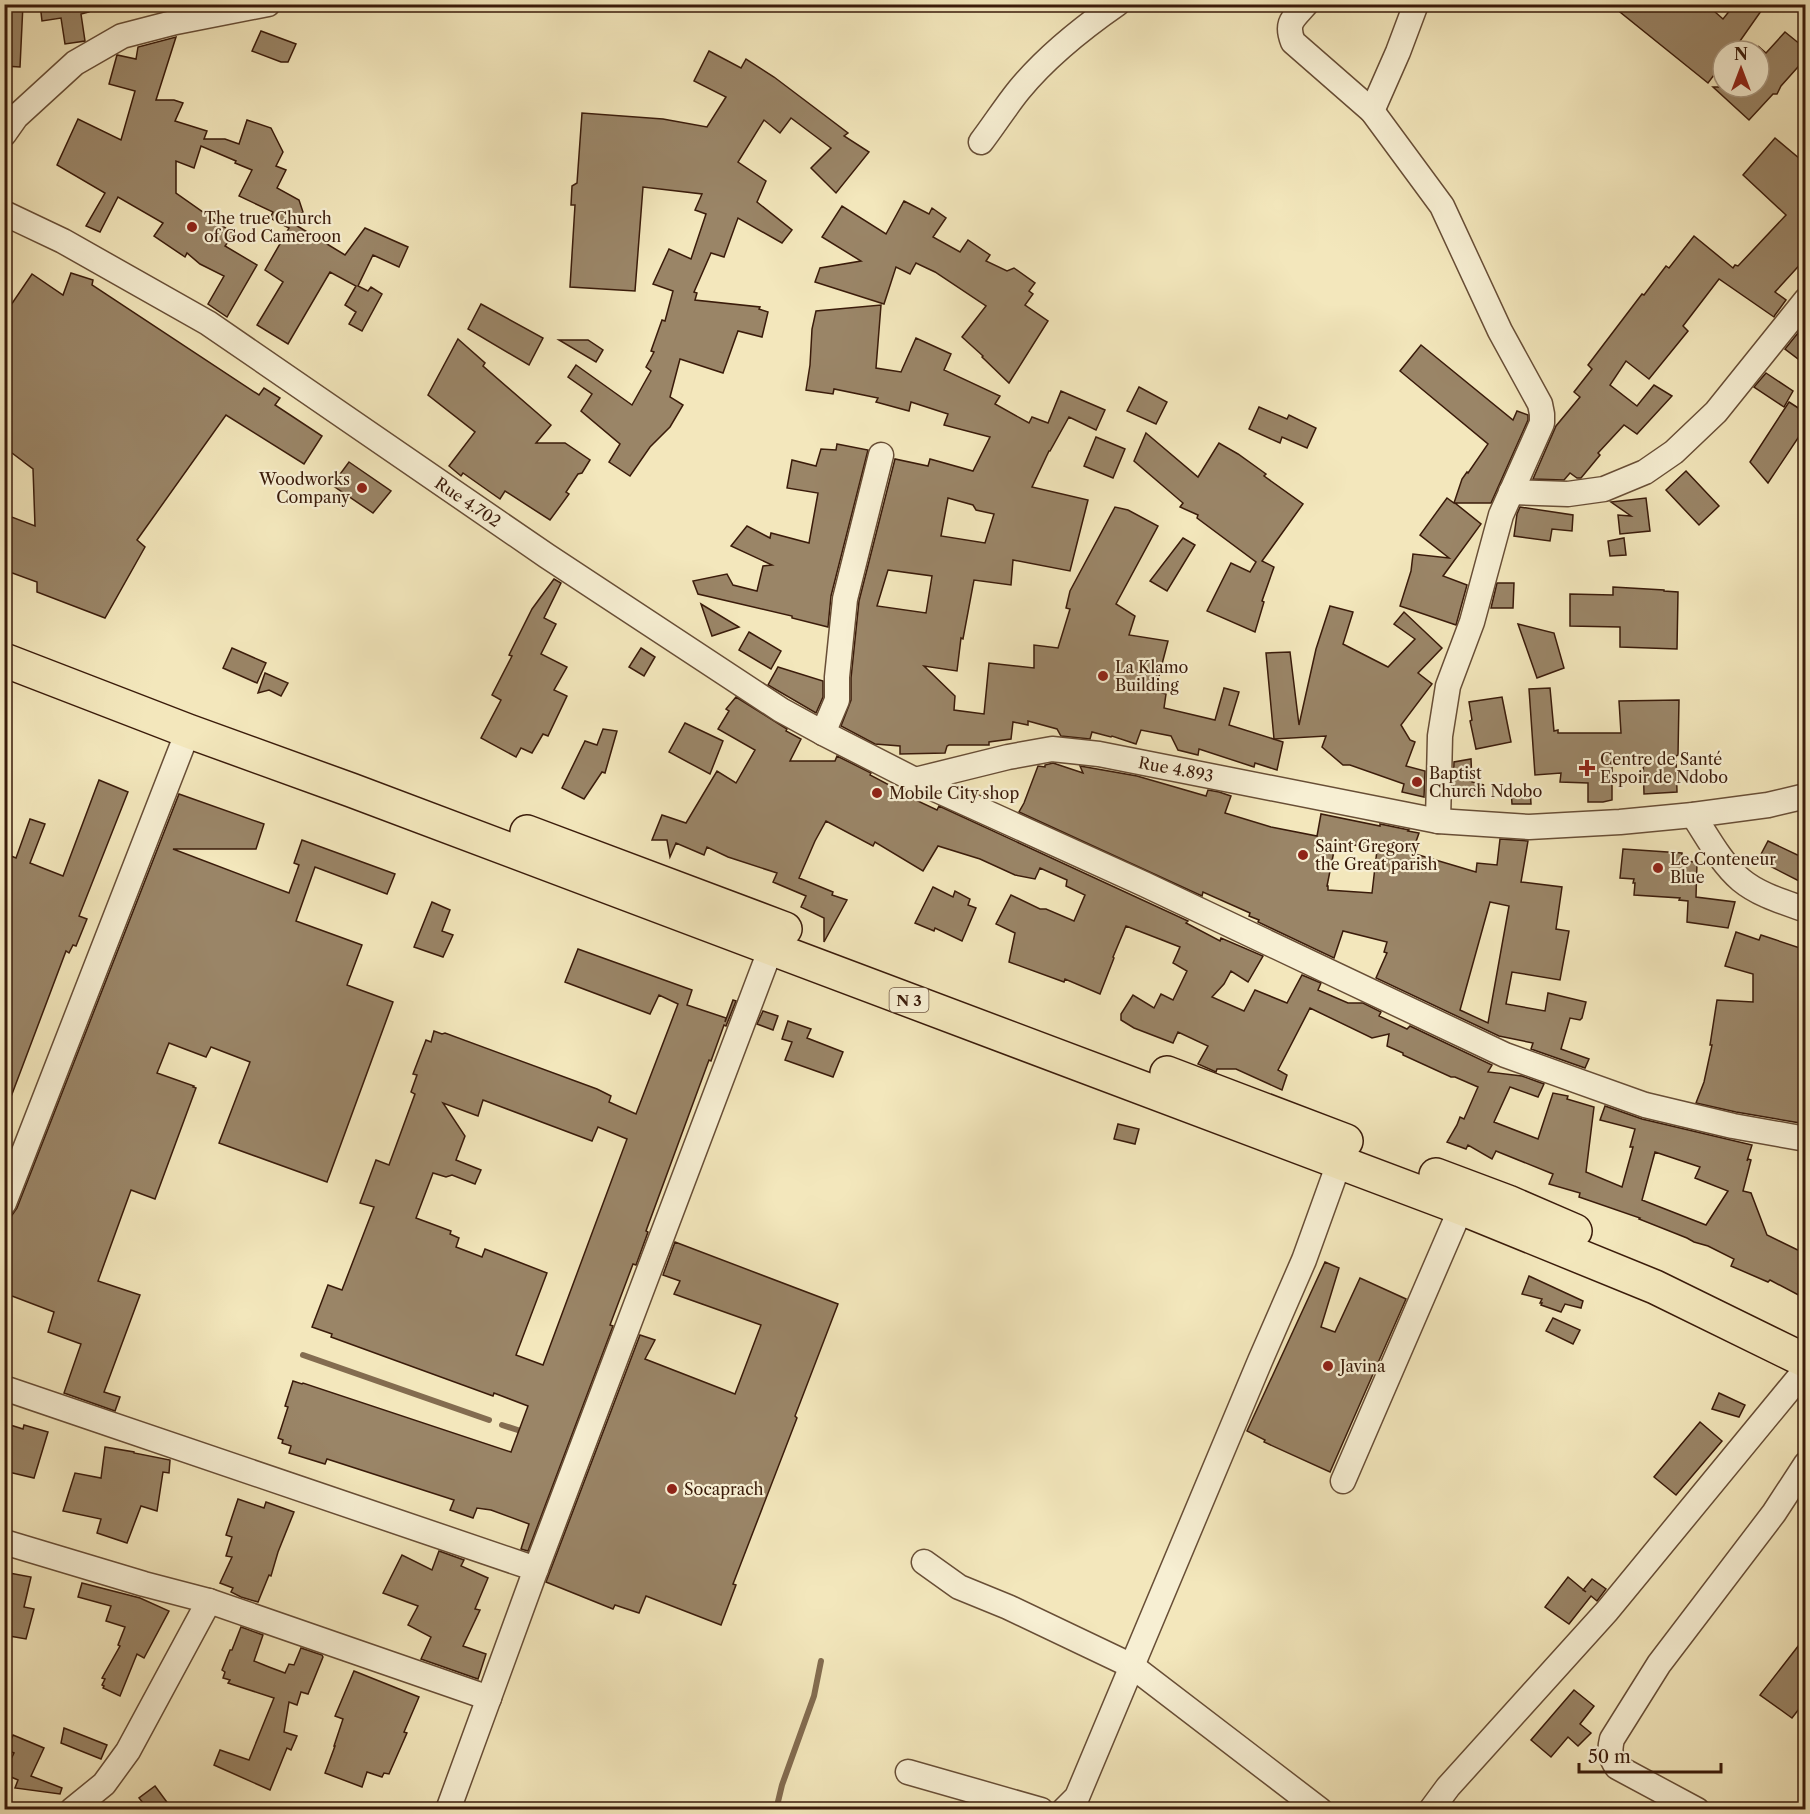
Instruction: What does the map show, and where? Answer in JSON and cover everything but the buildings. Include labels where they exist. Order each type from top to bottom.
[{"type":"highway","name":"N 3","points":[[4,641],[771,948],[1096,1058],[1508,1202],[1660,1278],[1806,1361]]},
{"type":"highway","name":"N 3","points":[[4,660],[188,731],[354,780],[599,858],[1096,1058],[1339,1163],[1660,1278],[1806,1337]]},
{"type":"street","points":[[4,134],[16,117],[75,63],[122,36],[176,22],[268,4]]},
{"type":"street","points":[[981,142],[1019,90],[1051,56],[1086,26],[1117,4]]},
{"type":"street","points":[[1306,4],[1290,23],[1289,33],[1293,42],[1372,111],[1442,206],[1500,331],[1540,404],[1542,414],[1542,423],[1501,515],[1472,622],[1448,686],[1440,736],[1438,821]]},
{"type":"street","points":[[1372,111],[1416,4]]},
{"type":"street","name":"Rue 4.702","points":[[10,222],[63,240],[208,323],[547,556],[781,710],[823,733],[915,780],[1144,884],[1505,1055],[1645,1105],[1733,1126],[1806,1140]]},
{"type":"street","points":[[1511,492],[1568,494],[1604,489],[1645,472],[1674,452],[1716,412],[1806,300]]},
{"type":"street","points":[[823,733],[837,700],[837,677],[845,599],[881,455]]},
{"type":"street","points":[[4,1203],[188,731]]},
{"type":"street","name":"Rue 4.893","points":[[915,780],[1008,757],[1052,749],[1099,754],[1438,821],[1529,827],[1693,815],[1768,805],[1806,796]]},
{"type":"street","points":[[1693,815],[1740,879],[1759,891],[1806,910]]},
{"type":"street","points":[[448,1809],[536,1569],[771,948]]},
{"type":"street","points":[[1064,1809],[1077,1797],[1304,1260],[1339,1163]]},
{"type":"street","points":[[1343,1481],[1461,1208]]},
{"type":"street","points":[[1431,1809],[1448,1787],[1607,1611],[1806,1369]]},
{"type":"street","points":[[4,1388],[536,1569]]},
{"type":"street","points":[[1697,1809],[1617,1767],[1611,1758],[1609,1748],[1612,1739],[1659,1664],[1774,1513],[1806,1464]]},
{"type":"street","points":[[4,1542],[209,1601],[489,1698]]},
{"type":"street","points":[[924,1562],[959,1587],[1008,1607],[1132,1666],[1320,1809]]},
{"type":"street","points":[[72,1809],[104,1784],[128,1751],[209,1601]]},
{"type":"street","points":[[908,1772],[1041,1809]]},
{"type":"waterway","points":[[303,1355],[489,1420]]},
{"type":"waterway","points":[[502,1425],[527,1433]]},
{"type":"waterway","points":[[776,1810],[782,1785],[814,1696],[821,1661]]},
{"type":"place","name":"The true Church of God Cameroon","points":[[192,227]]},
{"type":"place","name":"Woodworks Company","points":[[362,488]]},
{"type":"place","name":"La Klamo Building","points":[[1103,676]]},
{"type":"place","name":"Centre de Santé Espoir de Ndobo","points":[[1587,768]]},
{"type":"place","name":"Baptist Church Ndobo","points":[[1417,782]]},
{"type":"place","name":"Mobile City shop","points":[[877,793]]},
{"type":"place","name":"Saint Gregory the Great parish","points":[[1303,855]]},
{"type":"place","name":"Le Conteneur Blue","points":[[1658,868]]},
{"type":"place","name":"Javina","points":[[1328,1366]]},
{"type":"place","name":"Socaprach","points":[[672,1489]]}]
